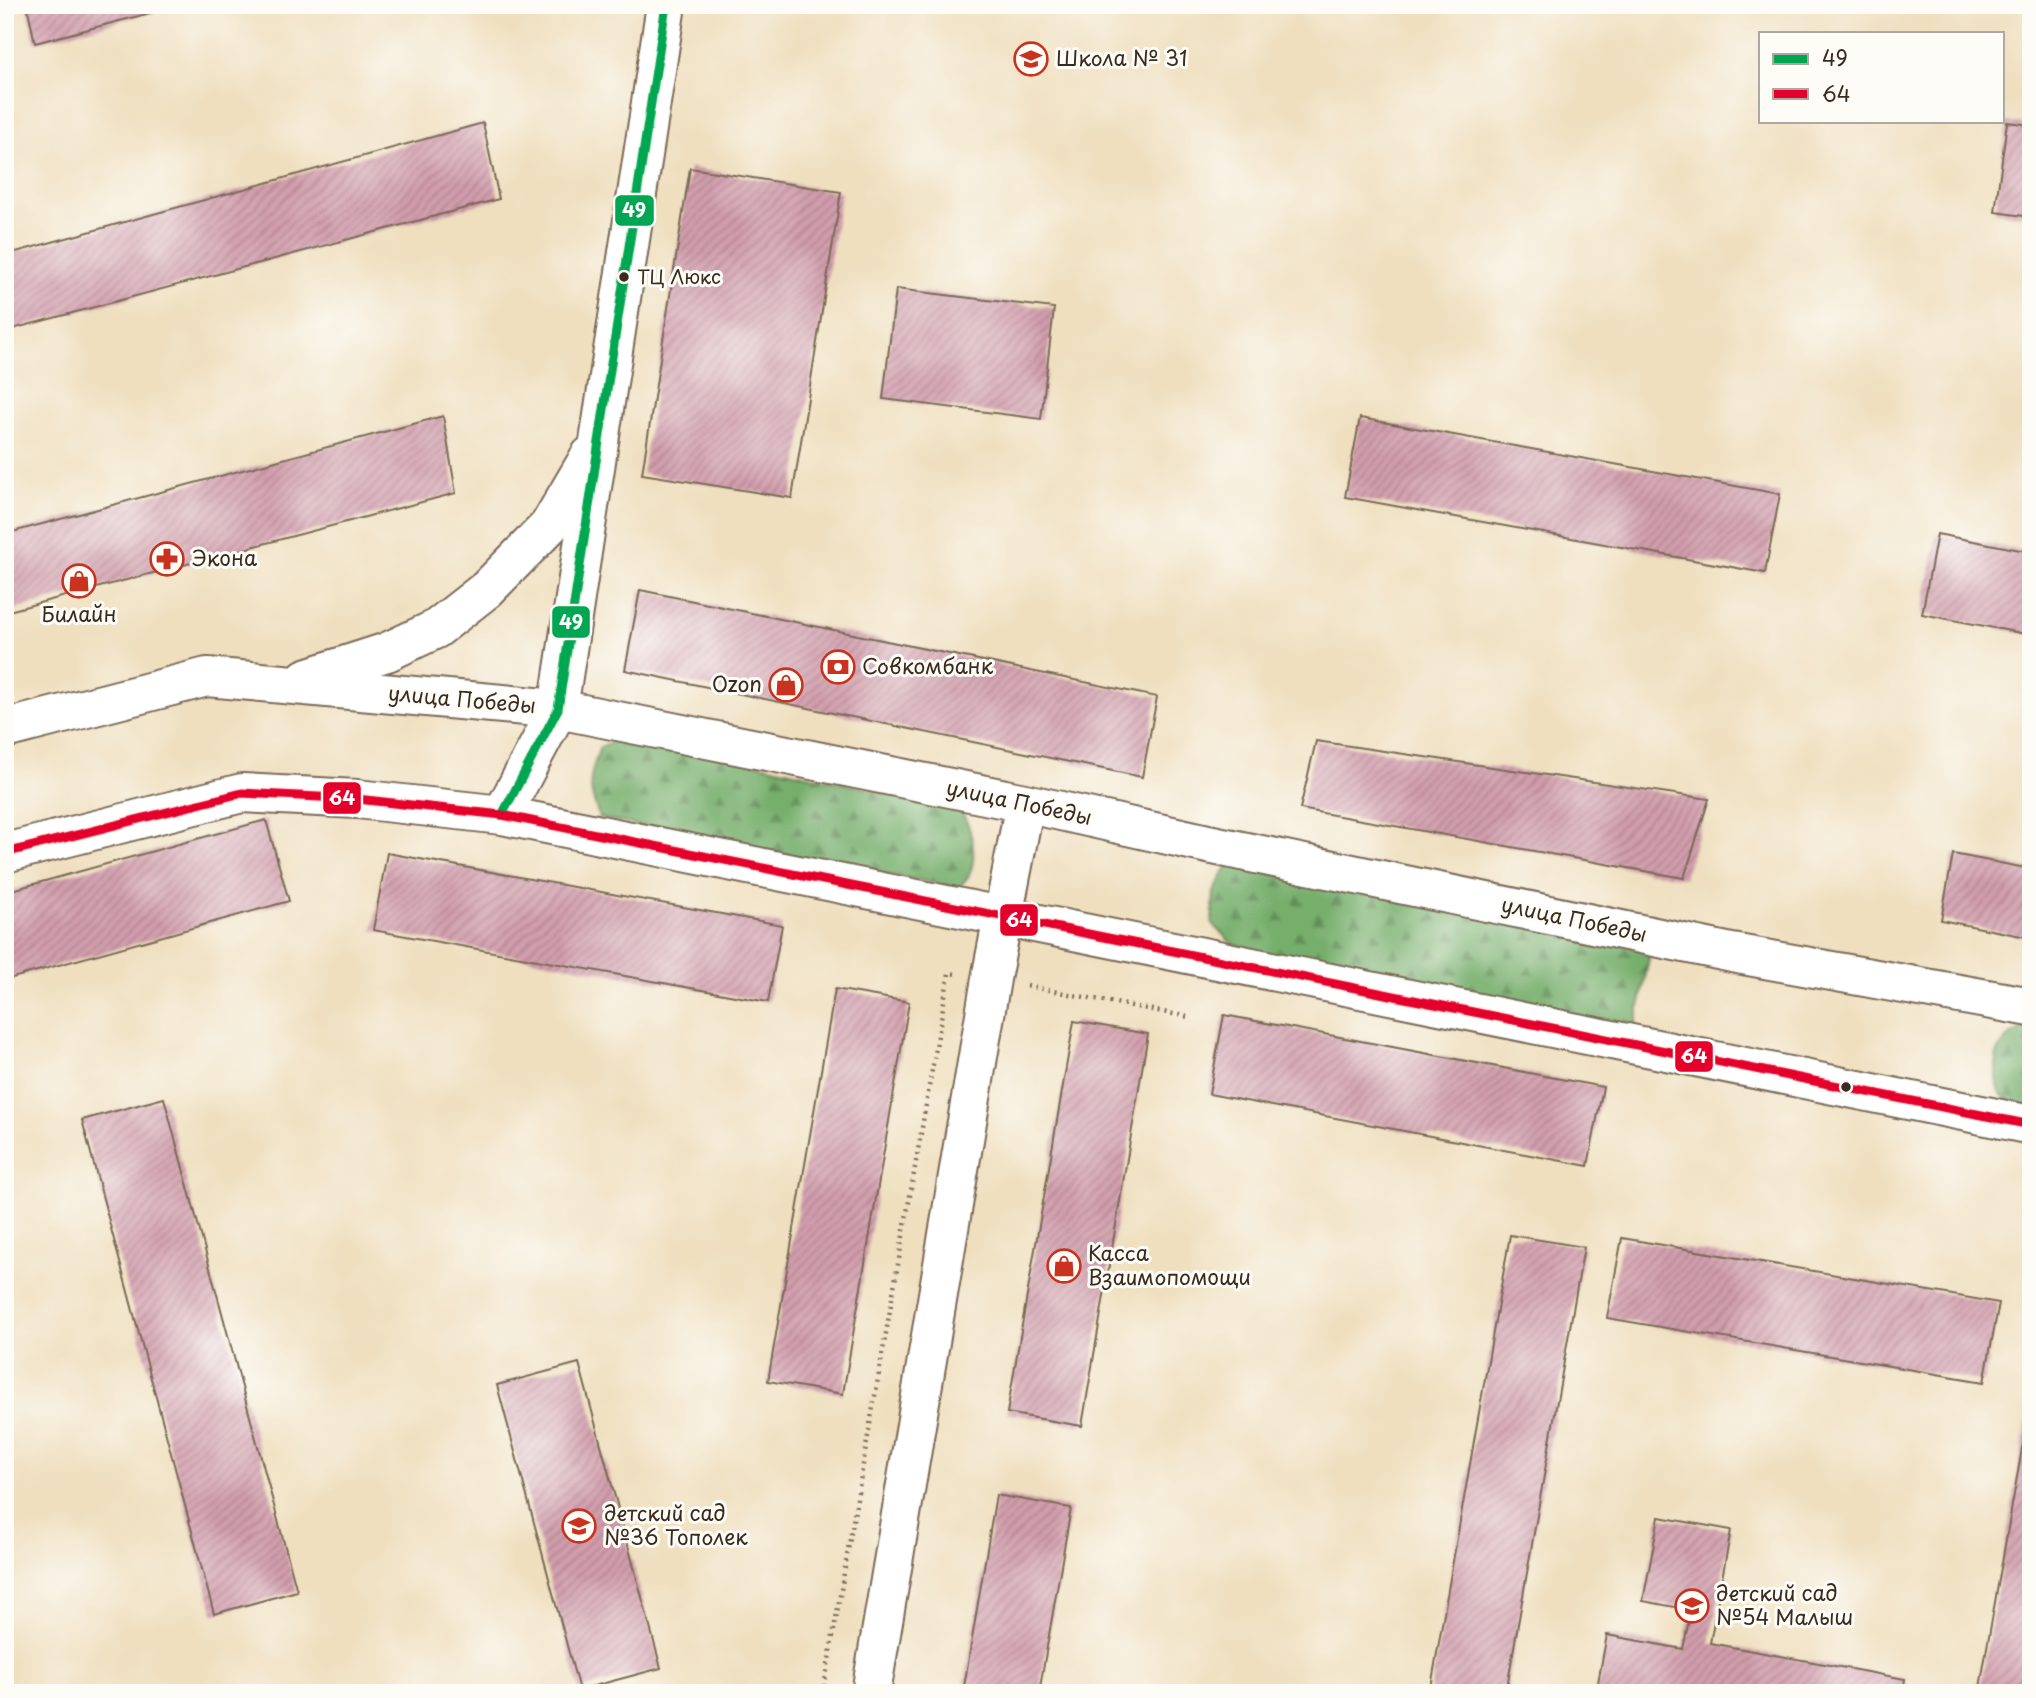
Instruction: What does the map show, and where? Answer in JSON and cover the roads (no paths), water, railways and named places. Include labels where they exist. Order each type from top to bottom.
[{"type":"street","points":[[502,815],[558,709],[666,5]]},
{"type":"street","points":[[289,683],[387,652],[436,629],[467,605],[487,589],[549,526],[600,439]]},
{"type":"street","name":"улица Победы","points":[[5,729],[207,677],[558,709],[1025,803],[1208,844],[1732,953],[2031,1007]]},
{"type":"street","points":[[5,853],[242,793],[356,799],[502,815],[2031,1125]]},
{"type":"street","points":[[871,1693],[992,979],[1025,803]]},
{"type":"place","name":"Школа № 31","points":[[1031,59]]},
{"type":"place","name":"ТЦ Люкс","points":[[624,277]]},
{"type":"place","name":"Экона","points":[[167,559]]},
{"type":"place","name":"Билайн","points":[[79,581]]},
{"type":"place","name":"Совкомбанк","points":[[838,667]]},
{"type":"place","name":"Ozon","points":[[786,685]]},
{"type":"place","name":"Касса Взаимопомощи","points":[[1064,1266]]},
{"type":"place","name":"детский сад №36 Тополек","points":[[579,1526]]},
{"type":"place","name":"детский сад №54 Малыш","points":[[1692,1606]]}]
